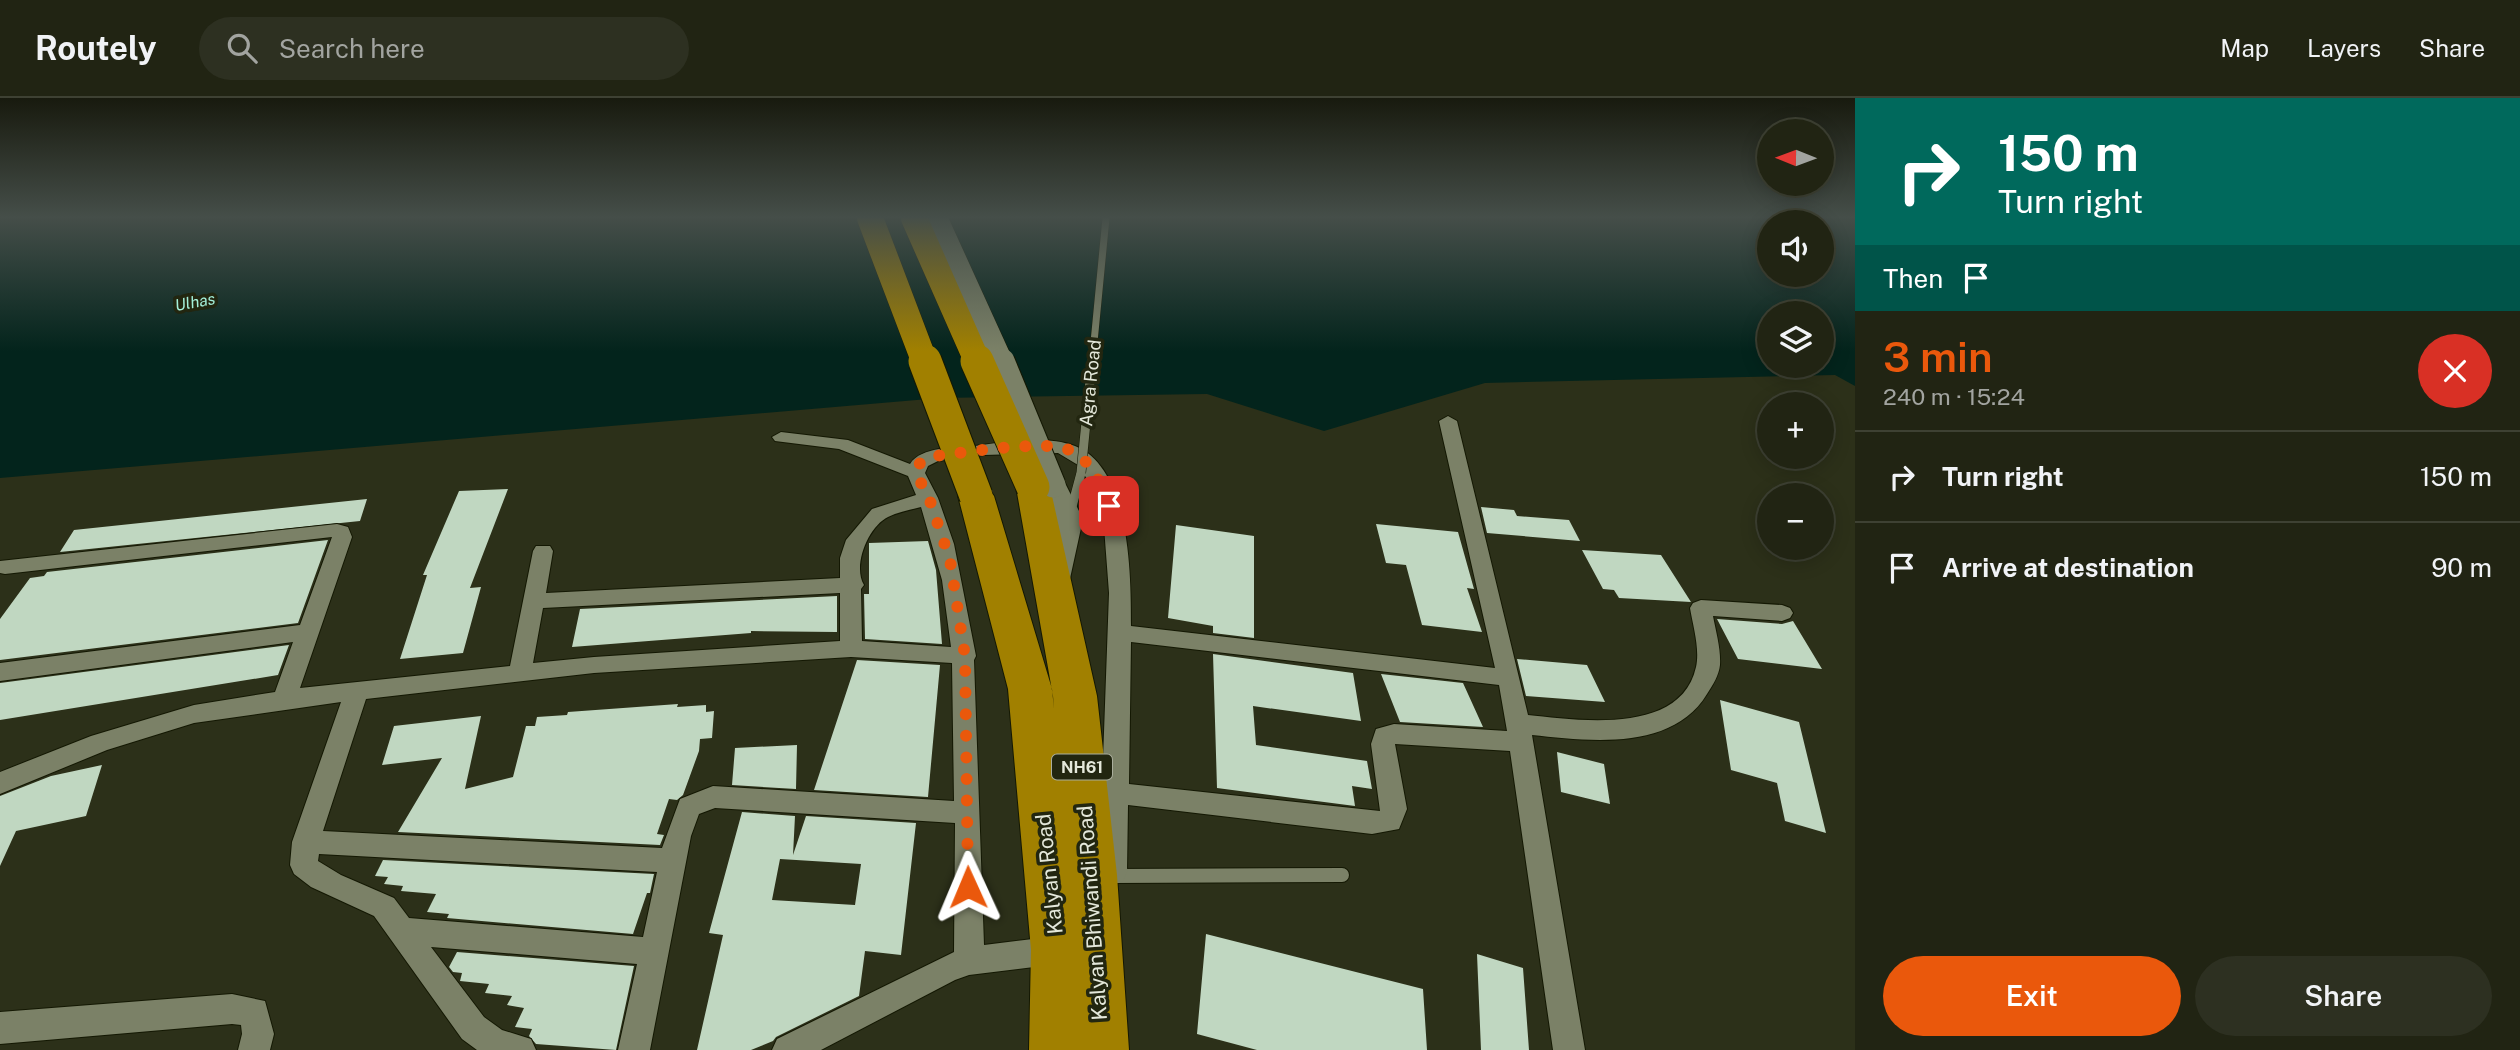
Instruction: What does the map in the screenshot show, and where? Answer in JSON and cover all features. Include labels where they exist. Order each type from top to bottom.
[{"type":"highway","name":"Kalyan Road","points":[[887,262],[976,496],[1084,874],[1058,950],[1058,1050]]},
{"type":"highway","name":"NH61","points":[[935,262],[1043,486]]},
{"type":"highway","name":"Kalyan Bhiwandi Road","points":[[1043,486],[1053,586],[1075,696],[1084,874],[1100,1050]]},
{"type":"street","points":[[957,262],[995,345],[1043,486],[1069,519]]},
{"type":"street","points":[[1448,421],[1520,733],[1569,1050]]},
{"type":"street","points":[[781,437],[842,443],[916,473],[929,498],[950,560],[965,656],[969,961]]},
{"type":"street","points":[[916,473],[920,463],[934,456],[1047,446],[1069,450],[1086,462],[1101,482],[1109,506],[1117,551],[1120,633],[1116,793],[1084,874]]},
{"type":"street","points":[[852,649],[853,585],[850,558],[856,540],[879,513],[929,498]]},
{"type":"street","name":"Agra Road","points":[[1053,586],[1069,519]]},
{"type":"street","points":[[5,566],[337,530],[342,537],[289,699]]},
{"type":"street","points":[[520,673],[543,551]]},
{"type":"street","points":[[534,601],[853,585]]},
{"type":"street","points":[[1116,793],[1372,823],[1390,821],[1394,809],[1383,744],[1385,736],[1616,730],[1663,718],[1685,707],[1708,666],[1701,608],[1782,613]]},
{"type":"street","points":[[0,672],[309,632]]},
{"type":"street","points":[[1120,633],[1509,678]]},
{"type":"street","points":[[0,783],[100,743],[194,714],[357,690],[594,665],[852,649],[965,656]]},
{"type":"street","points":[[357,690],[306,842],[304,865],[314,877],[366,896],[384,907],[473,1028],[495,1044],[520,1050]]},
{"type":"street","points":[[634,1050],[673,862],[689,807],[713,797],[968,813]]},
{"type":"street","points":[[306,842],[673,862]]},
{"type":"street","points":[[402,931],[654,952]]},
{"type":"street","points":[[788,1050],[947,968],[969,961],[1058,950]]},
{"type":"street","points":[[0,1028],[232,1009],[254,1012],[258,1034],[254,1050]]},
{"type":"lane","name":"Agra Road","points":[[1069,519],[1081,473],[1102,262]]},
{"type":"lane","points":[[1084,874],[1342,875]]},
{"type":"water","name":"Ulhas","points":[[0,262],[1757,262],[1757,287],[1834,287],[1834,262],[1855,262],[1855,386],[1834,375],[1834,301],[1757,301],[1757,377],[1485,383],[1324,431],[1207,394],[940,398],[0,478]]},
{"type":"building","points":[[508,489],[470,588],[481,587],[463,653],[400,659],[427,575],[423,575],[459,491]]},
{"type":"building","points":[[367,499],[360,521],[60,552],[74,530]]},
{"type":"building","points":[[1481,507],[1514,510],[1517,516],[1569,520],[1580,541],[1487,533]]},
{"type":"building","points":[[1376,524],[1458,532],[1474,589],[1467,588],[1482,632],[1422,625],[1406,565],[1386,563]]},
{"type":"building","points":[[1176,525],[1254,536],[1254,638],[1213,633],[1213,626],[1168,618]]},
{"type":"building","points":[[328,540],[298,623],[0,660],[0,619],[30,578],[44,576],[47,572]]},
{"type":"building","points":[[928,541],[936,570],[942,644],[865,639],[864,594],[869,594],[869,543]]},
{"type":"building","points":[[1582,550],[1661,555],[1691,602],[1619,598],[1614,590],[1603,589]]},
{"type":"building","points":[[837,596],[837,632],[751,631],[572,647],[580,609]]},
{"type":"building","points":[[1717,619],[1782,624],[1793,621],[1822,669],[1738,659]]},
{"type":"building","points":[[289,645],[278,675],[0,720],[0,683]]},
{"type":"building","points":[[1213,654],[1353,673],[1361,721],[1253,706],[1256,745],[1367,761],[1372,789],[1352,786],[1355,806],[1217,788]]},
{"type":"building","points":[[1517,659],[1587,665],[1605,702],[1526,696]]},
{"type":"building","points":[[857,660],[940,665],[928,797],[814,790]]},
{"type":"building","points":[[1381,674],[1463,683],[1483,727],[1400,722]]},
{"type":"building","points":[[1720,700],[1799,722],[1826,833],[1785,821],[1777,783],[1731,770]]},
{"type":"building","points":[[678,704],[677,707],[706,705],[706,712],[714,711],[712,738],[700,739],[699,751],[683,795],[677,800],[669,799],[657,834],[664,835],[660,845],[398,832],[442,758],[382,765],[394,726],[481,716],[465,789],[513,777],[526,726],[535,726],[537,717],[567,715],[568,712]]},
{"type":"building","points":[[797,745],[796,789],[732,785],[735,748]]},
{"type":"building","points":[[1557,752],[1604,764],[1610,804],[1561,792]]},
{"type":"building","points":[[102,765],[86,816],[16,831],[0,866],[0,796],[51,776]]},
{"type":"building","points":[[742,812],[795,816],[793,855],[806,816],[916,823],[901,955],[865,951],[859,996],[751,1050],[697,1050],[723,935],[709,933]],"holes":[[[780,859],[861,864],[855,905],[772,900]]]},
{"type":"building","points":[[383,860],[654,874],[650,893],[647,893],[633,934],[447,918],[449,914],[427,912],[436,894],[401,891],[403,886],[384,884],[388,877],[375,876]]},
{"type":"building","points":[[1206,934],[1423,989],[1427,1050],[1257,1050],[1197,1034]]},
{"type":"building","points":[[457,952],[634,966],[616,1050],[536,1044],[529,1036],[532,1029],[515,1027],[524,1008],[507,1005],[512,996],[485,993],[489,984],[460,981],[462,973],[453,972],[449,967]]},
{"type":"building","points":[[1477,954],[1523,968],[1529,1050],[1481,1050]]},
{"type":"route","points":[[968,887],[965,656],[950,560],[929,498],[916,473],[920,463],[934,456],[1047,446],[1069,450],[1086,462],[1101,482],[1109,506]]}]
